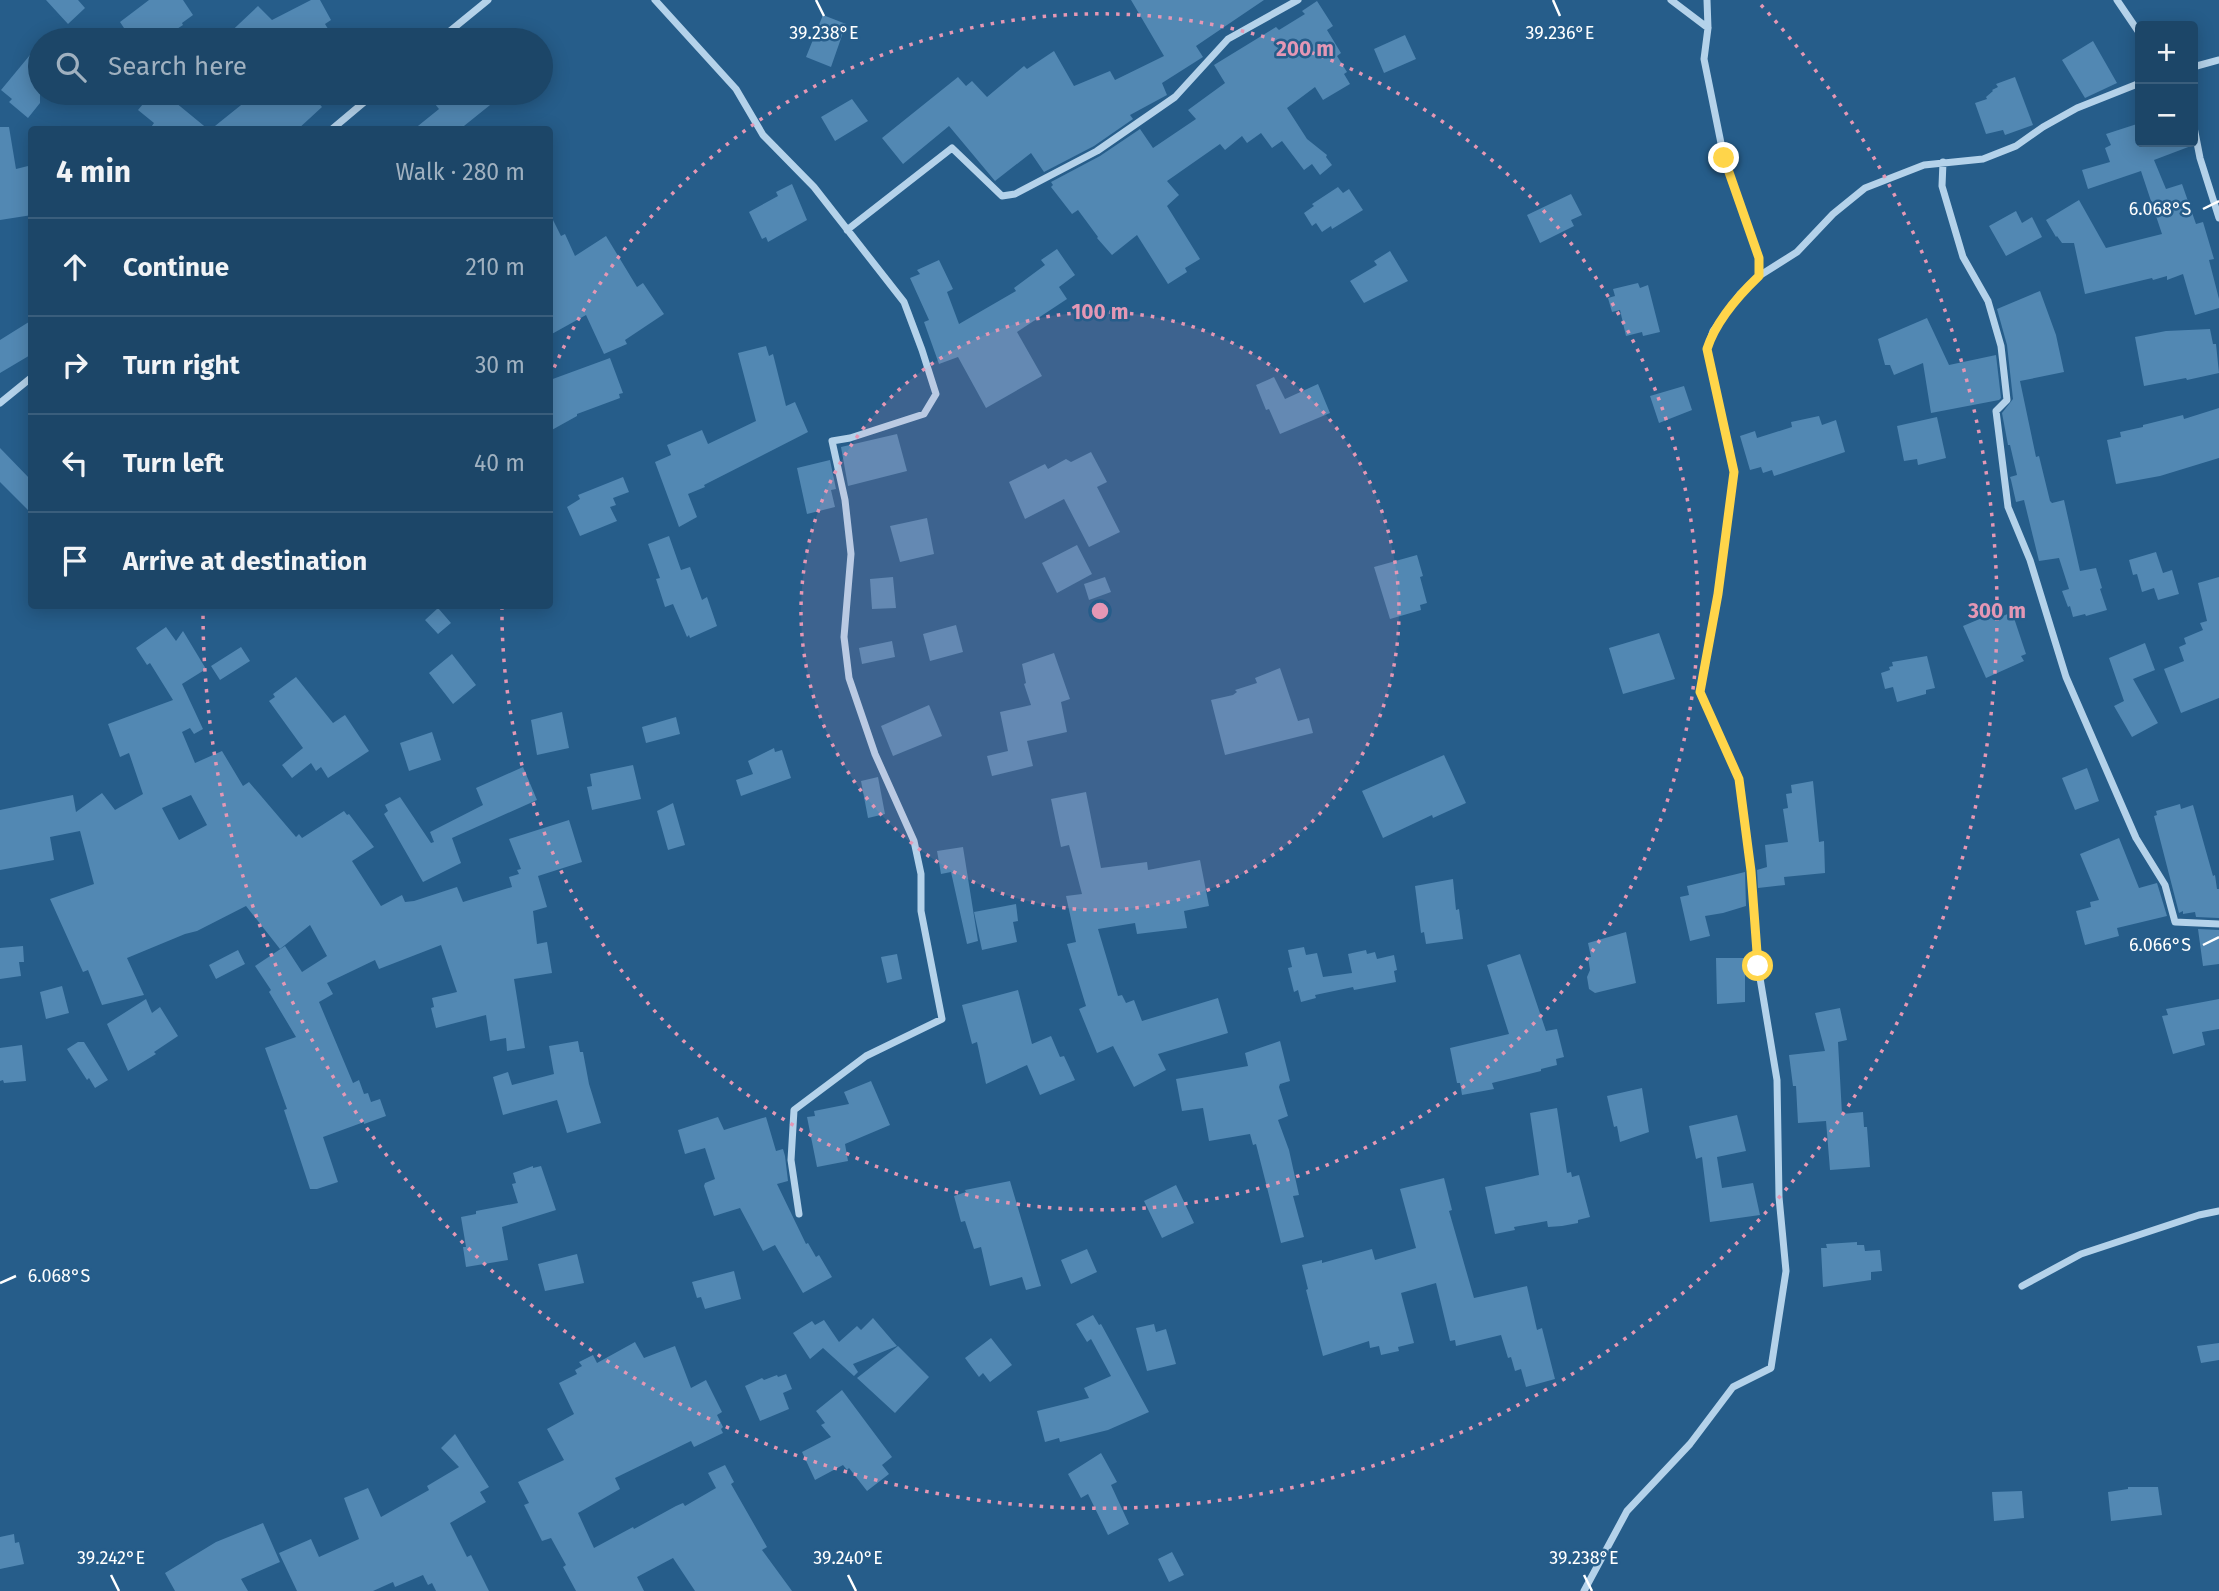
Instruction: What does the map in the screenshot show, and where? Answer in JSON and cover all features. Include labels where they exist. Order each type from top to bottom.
[{"type":"street","points":[[454,28],[488,0]]},
{"type":"street","points":[[655,0],[736,89],[763,135],[814,187],[904,302],[936,394],[924,414],[850,438],[832,441],[845,500],[851,554],[844,637],[849,678],[875,754],[914,841],[922,874],[921,911],[942,1019],[866,1056],[794,1110],[791,1160],[799,1214]]},
{"type":"street","points":[[847,230],[952,148],[1002,196],[1015,194],[1058,173],[1097,151],[1175,97],[1228,39],[1298,0]]},
{"type":"street","points":[[1671,0],[1708,28]]},
{"type":"street","points":[[1707,0],[1708,28],[1703,58],[1724,158],[1759,258],[1759,276]]},
{"type":"street","points":[[2117,0],[2135,27]]},
{"type":"street","points":[[2198,66],[2219,60]]},
{"type":"street","points":[[1584,1591],[1627,1511],[1690,1444],[1733,1387],[1771,1368],[1786,1271],[1779,1197],[1777,1080],[1758,966],[1751,871],[1739,779],[1700,692],[1718,594],[1734,472],[1707,349],[1713,331],[1740,294],[1759,276],[1797,252],[1833,214],[1865,188],[1924,166],[1983,159],[2016,146],[2077,108],[2137,84]]},
{"type":"street","points":[[336,126],[361,105]]},
{"type":"street","points":[[2198,147],[2219,219]]},
{"type":"street","points":[[1943,162],[1942,187],[1963,257],[1988,301],[2001,346],[2007,400],[1996,411],[2008,507],[2030,560],[2066,677],[2136,838],[2165,886],[2175,922],[2219,924]]},
{"type":"street","points":[[0,403],[28,380]]},
{"type":"street","points":[[2022,1286],[2081,1254],[2199,1215],[2219,1211]]},
{"type":"building","points":[[46,0],[78,0],[85,8],[68,24]]},
{"type":"building","points":[[149,0],[183,0],[193,15],[178,28],[124,28],[120,22]]},
{"type":"building","points":[[311,0],[320,0],[331,20],[325,24],[328,28],[235,28],[258,6],[272,20]]},
{"type":"building","points":[[1131,0],[1264,0],[1196,46],[1203,57],[1162,83],[1167,95],[1130,115],[1133,119],[1094,146],[1044,172],[1031,153],[995,181],[949,126],[903,164],[882,138],[958,77],[966,86],[972,81],[987,97],[1024,66],[1027,69],[1054,51],[1074,86],[1110,71],[1115,80],[1164,56]]},
{"type":"building","points":[[1317,1],[1333,26],[1327,30],[1341,53],[1337,56],[1347,72],[1344,74],[1350,84],[1323,100],[1315,87],[1287,108],[1307,139],[1327,155],[1332,165],[1320,175],[1312,164],[1304,170],[1282,141],[1272,148],[1261,133],[1247,143],[1242,136],[1225,150],[1220,144],[1167,181],[1179,195],[1167,206],[1200,259],[1185,268],[1187,272],[1168,284],[1137,235],[1112,255],[1078,210],[1072,214],[1051,187],[1051,182],[1100,156],[1140,129],[1153,148],[1196,119],[1188,110],[1225,83],[1214,65],[1276,27],[1279,30],[1305,14],[1302,11]]},
{"type":"building","points":[[823,15],[846,24],[831,67],[806,57]]},
{"type":"building","points":[[1405,35],[1416,59],[1384,73],[1374,49]]},
{"type":"building","points":[[2093,41],[2117,83],[2085,98],[2062,60]]},
{"type":"building","points":[[28,57],[28,105],[38,105],[28,118],[9,102],[12,99],[1,90]]},
{"type":"building","points":[[2015,77],[2033,125],[2005,135],[2003,130],[1986,134],[1975,103],[1987,99],[1992,90],[1998,87],[1996,84]]},
{"type":"building","points":[[852,99],[868,121],[835,141],[821,117]]},
{"type":"building","points":[[142,105],[179,105],[204,126],[152,126],[154,123],[138,110]]},
{"type":"building","points":[[241,105],[322,107],[301,126],[215,126]]},
{"type":"building","points":[[436,105],[490,105],[464,126],[418,126],[439,109]]},
{"type":"building","points":[[2135,125],[2135,147],[2188,147],[2154,160],[2166,189],[2182,184],[2196,224],[2203,222],[2214,259],[2209,260],[2219,308],[2195,315],[2183,274],[2167,280],[2167,276],[2153,280],[2152,278],[2085,294],[2074,243],[2062,243],[2046,220],[2079,200],[2106,248],[2162,234],[2141,171],[2088,189],[2082,170],[2110,162],[2105,148],[2111,145],[2106,134]]},
{"type":"building","points":[[0,127],[9,127],[16,169],[28,166],[28,216],[0,220]]},
{"type":"building","points":[[792,184],[807,220],[768,242],[766,237],[762,239],[749,212],[778,196],[776,192]]},
{"type":"building","points":[[1338,187],[1343,193],[1349,189],[1363,210],[1322,232],[1316,223],[1312,226],[1304,213],[1314,206],[1312,204]]},
{"type":"building","points":[[1571,194],[1582,215],[1571,220],[1574,226],[1540,243],[1527,215]]},
{"type":"building","points":[[2016,211],[2022,223],[2032,217],[2042,237],[2006,256],[1989,226]]},
{"type":"building","points":[[553,220],[561,236],[565,234],[575,256],[606,236],[637,287],[643,283],[664,314],[625,340],[627,344],[604,354],[586,315],[553,333]]},
{"type":"building","points":[[1057,249],[1075,275],[1059,287],[1067,299],[1017,332],[1042,376],[986,408],[958,357],[939,364],[924,322],[929,320],[910,278],[920,274],[917,270],[939,260],[953,289],[947,292],[959,324],[1016,291],[1014,288],[1045,265],[1041,260]]},
{"type":"building","points":[[1390,251],[1408,281],[1364,303],[1350,281],[1377,265],[1374,261]]},
{"type":"building","points":[[1638,283],[1640,288],[1648,285],[1660,332],[1643,336],[1642,332],[1626,336],[1620,310],[1612,312],[1608,298],[1615,296],[1613,289]]},
{"type":"building","points":[[2040,291],[2056,335],[2064,372],[2020,381],[2036,457],[2039,456],[2050,501],[2052,503],[2064,500],[2080,571],[2096,568],[2102,588],[2100,589],[2107,610],[2086,616],[2073,617],[2070,606],[2068,607],[2062,591],[2069,589],[2059,558],[2039,561],[2024,500],[2016,502],[2010,477],[2017,475],[2002,413],[2013,399],[2007,345],[1997,309]]},
{"type":"building","points":[[1927,318],[1949,365],[1996,355],[2001,398],[1999,400],[1931,413],[1923,363],[1894,375],[1890,365],[1885,365],[1878,339]]},
{"type":"building","points":[[28,322],[28,356],[0,373],[0,340]]},
{"type":"building","points":[[2210,329],[2213,344],[2216,344],[2219,373],[2144,386],[2135,337],[2166,331]]},
{"type":"building","points":[[766,346],[769,356],[773,354],[786,406],[795,402],[808,432],[688,494],[697,517],[679,527],[655,462],[671,455],[667,445],[702,430],[708,444],[756,421],[738,353]]},
{"type":"building","points":[[610,358],[623,393],[619,394],[620,398],[577,414],[553,429],[553,379]]},
{"type":"building","points":[[1274,377],[1285,399],[1318,384],[1330,413],[1280,434],[1256,385]]},
{"type":"building","points":[[1684,386],[1692,410],[1659,423],[1650,396]]},
{"type":"building","points":[[2219,408],[2219,458],[2160,476],[2116,484],[2107,440],[2121,437],[2120,432],[2143,425],[2183,415],[2184,419]]},
{"type":"building","points":[[1819,416],[1822,425],[1836,420],[1845,452],[1774,476],[1772,470],[1763,473],[1761,467],[1750,470],[1740,436],[1755,431],[1757,438],[1792,427],[1791,422]]},
{"type":"building","points":[[1937,417],[1946,458],[1918,465],[1917,459],[1904,461],[1897,426]]},
{"type":"building","points":[[897,434],[907,471],[848,486],[841,447]]},
{"type":"building","points":[[0,448],[28,477],[28,510],[0,482]]},
{"type":"building","points":[[1091,452],[1107,482],[1097,487],[1120,532],[1089,547],[1064,499],[1025,519],[1009,482],[1045,464],[1048,469],[1066,459],[1071,462]]},
{"type":"building","points":[[830,460],[836,489],[831,490],[835,507],[807,514],[797,468]]},
{"type":"building","points":[[623,477],[629,492],[613,498],[616,505],[610,507],[617,521],[580,536],[567,507],[580,499],[578,495]]},
{"type":"building","points":[[927,518],[934,554],[900,562],[890,526]]},
{"type":"building","points":[[669,536],[681,570],[690,567],[702,600],[707,597],[717,626],[690,638],[689,635],[687,637],[673,604],[665,607],[656,579],[660,578],[648,544]]},
{"type":"building","points":[[1077,545],[1092,574],[1057,593],[1042,563]]},
{"type":"building","points":[[2156,552],[2163,573],[2172,570],[2179,594],[2158,600],[2154,588],[2142,592],[2137,574],[2133,575],[2129,560]]},
{"type":"building","points":[[1417,555],[1427,603],[1420,605],[1421,610],[1390,619],[1374,567]]},
{"type":"building","points":[[893,577],[896,608],[872,609],[870,579]]},
{"type":"building","points":[[1105,577],[1111,592],[1089,600],[1084,584]]},
{"type":"building","points":[[2219,577],[2219,698],[2181,713],[2164,669],[2184,661],[2179,647],[2186,644],[2184,638],[2203,630],[2200,623],[2207,621],[2198,583]]},
{"type":"building","points":[[439,609],[451,623],[438,634],[425,620]]},
{"type":"building","points":[[2001,610],[2003,616],[2012,612],[2026,654],[2021,656],[2024,661],[1986,678],[1963,626]]},
{"type":"building","points":[[956,625],[963,652],[930,661],[923,634]]},
{"type":"building","points":[[166,627],[176,641],[183,631],[206,669],[182,684],[203,729],[194,734],[190,728],[182,732],[195,763],[222,751],[243,786],[249,782],[296,837],[299,834],[302,838],[344,811],[349,814],[374,847],[352,861],[381,906],[402,895],[405,902],[414,901],[457,887],[463,902],[512,887],[509,877],[519,874],[517,870],[521,869],[509,839],[569,820],[582,862],[538,876],[547,907],[533,911],[537,944],[547,942],[552,973],[514,979],[525,1048],[507,1051],[506,1038],[490,1041],[486,1015],[436,1028],[431,1008],[434,1007],[432,998],[457,992],[441,945],[379,969],[375,960],[327,983],[333,994],[319,1002],[353,1083],[359,1080],[364,1094],[368,1093],[371,1102],[380,1099],[386,1116],[323,1137],[338,1182],[310,1189],[284,1110],[287,1109],[265,1048],[296,1037],[255,966],[285,946],[302,972],[327,956],[310,925],[280,949],[246,906],[197,931],[127,958],[144,995],[102,1005],[88,970],[83,972],[50,899],[94,884],[80,831],[50,837],[54,860],[0,870],[0,810],[73,795],[76,812],[102,793],[115,810],[143,794],[129,753],[120,757],[108,724],[173,700],[150,663],[147,665],[136,648]],"holes":[[[191,795],[207,825],[179,840],[162,808]]]},
{"type":"building","points":[[1659,633],[1675,679],[1623,694],[1609,648]]},
{"type":"building","points":[[892,641],[895,657],[862,664],[859,648]]},
{"type":"building","points":[[2145,643],[2155,670],[2133,679],[2158,723],[2132,737],[2114,706],[2124,701],[2109,658]]},
{"type":"building","points":[[241,647],[250,661],[220,680],[211,666]]},
{"type":"building","points":[[1054,653],[1070,699],[1061,702],[1067,732],[1027,741],[1033,766],[992,776],[987,756],[1008,751],[1000,712],[1031,705],[1024,684],[1022,664]]},
{"type":"building","points":[[452,654],[476,685],[453,704],[429,673]]},
{"type":"building","points":[[1927,656],[1935,688],[1926,690],[1926,694],[1897,702],[1893,687],[1885,689],[1881,673],[1890,670],[1892,662]]},
{"type":"building","points":[[1280,668],[1298,721],[1309,718],[1313,733],[1225,755],[1211,700],[1233,695],[1237,692],[1235,690],[1257,683],[1255,678]]},
{"type":"building","points":[[296,677],[333,723],[345,715],[369,751],[328,778],[321,767],[316,771],[311,763],[292,778],[282,765],[303,748],[269,701],[275,697],[273,694]]},
{"type":"building","points":[[929,705],[942,736],[893,756],[881,726]]},
{"type":"building","points":[[562,712],[569,748],[537,755],[531,720]]},
{"type":"building","points":[[676,717],[680,734],[646,743],[642,727]]},
{"type":"building","points":[[432,732],[441,760],[409,771],[400,743]]},
{"type":"building","points":[[774,748],[775,752],[782,750],[791,778],[741,796],[736,780],[753,774],[748,761]]},
{"type":"building","points":[[1444,755],[1466,803],[1433,818],[1432,815],[1383,838],[1362,791]]},
{"type":"building","points":[[633,765],[641,799],[592,810],[587,787],[592,786],[590,774]]},
{"type":"building","points":[[523,767],[537,800],[452,838],[461,863],[423,882],[384,814],[388,811],[385,805],[400,797],[431,843],[434,842],[430,832],[483,805],[476,788]]},
{"type":"building","points":[[2087,768],[2099,801],[2075,810],[2062,778]]},
{"type":"building","points":[[878,777],[885,814],[868,818],[861,781]]},
{"type":"building","points":[[1813,781],[1819,842],[1824,841],[1825,873],[1784,877],[1785,885],[1758,888],[1757,870],[1767,867],[1765,845],[1788,842],[1783,809],[1788,808],[1786,794],[1792,793],[1791,785]]},
{"type":"building","points":[[1086,792],[1101,868],[1147,862],[1148,870],[1200,860],[1209,906],[1184,911],[1187,928],[1137,934],[1135,923],[1098,929],[1118,996],[1122,995],[1126,1003],[1134,1000],[1142,1021],[1218,998],[1228,1033],[1158,1054],[1166,1070],[1134,1087],[1113,1046],[1097,1053],[1079,1009],[1086,1006],[1067,944],[1076,942],[1066,896],[1082,894],[1069,845],[1061,847],[1051,799]]},
{"type":"building","points":[[673,803],[685,845],[668,850],[657,811]]},
{"type":"building","points":[[2180,804],[2181,809],[2193,805],[2219,889],[2219,918],[2196,917],[2195,912],[2179,913],[2154,816],[2157,815],[2156,811]]},
{"type":"building","points":[[2119,838],[2139,888],[2157,883],[2167,916],[2117,928],[2119,936],[2085,945],[2076,911],[2091,907],[2090,902],[2099,900],[2080,854]]},
{"type":"building","points":[[963,847],[978,941],[967,944],[951,872],[941,874],[937,851]]},
{"type":"building","points":[[1745,872],[1746,906],[1705,916],[1710,936],[1690,941],[1680,897],[1689,895],[1687,886]]},
{"type":"building","points":[[1453,879],[1456,910],[1459,909],[1463,939],[1426,944],[1424,932],[1421,933],[1415,886]]},
{"type":"building","points":[[1016,904],[1018,921],[1013,922],[1017,942],[982,950],[974,912]]},
{"type":"building","points":[[2198,929],[2219,930],[2219,964],[2203,966]]},
{"type":"building","points":[[1626,932],[1636,983],[1595,993],[1589,989],[1587,977],[1590,970],[1588,957],[1591,957],[1588,943]]},
{"type":"building","points":[[23,946],[24,962],[19,962],[21,976],[0,979],[0,948]]},
{"type":"building","points":[[1304,947],[1306,955],[1317,953],[1323,977],[1352,973],[1348,954],[1366,950],[1367,954],[1375,952],[1377,959],[1394,955],[1396,982],[1315,995],[1316,998],[1301,1002],[1298,990],[1294,992],[1288,968],[1292,967],[1288,950]]},
{"type":"building","points":[[238,950],[245,964],[216,979],[209,965]]},
{"type":"building","points":[[897,954],[902,979],[887,983],[881,957]]},
{"type":"building","points":[[1520,954],[1546,1031],[1557,1029],[1564,1057],[1556,1059],[1557,1065],[1541,1071],[1492,1083],[1494,1089],[1462,1095],[1450,1048],[1509,1034],[1487,965]]},
{"type":"building","points":[[1716,958],[1745,958],[1745,1002],[1717,1004]]},
{"type":"building","points":[[62,986],[69,1013],[46,1019],[40,992]]},
{"type":"building","points":[[1018,990],[1032,1044],[1051,1036],[1060,1057],[1064,1056],[1075,1080],[1040,1095],[1027,1065],[986,1084],[977,1042],[972,1044],[962,1005]]},
{"type":"building","points":[[146,999],[152,1013],[160,1007],[178,1036],[154,1052],[156,1054],[128,1071],[107,1024]]},
{"type":"building","points":[[2219,999],[2219,1029],[2202,1032],[2205,1045],[2173,1054],[2162,1016],[2168,1015],[2166,1009]]},
{"type":"building","points":[[1840,1008],[1847,1040],[1838,1042],[1842,1114],[1863,1112],[1870,1167],[1830,1170],[1826,1121],[1798,1123],[1796,1086],[1793,1086],[1789,1055],[1825,1051],[1815,1013]]},
{"type":"building","points":[[578,1041],[601,1123],[567,1133],[557,1100],[503,1115],[493,1077],[508,1072],[512,1085],[554,1074],[549,1046]]},
{"type":"building","points":[[1280,1041],[1290,1081],[1280,1084],[1279,1087],[1288,1116],[1278,1120],[1289,1150],[1299,1195],[1293,1196],[1304,1237],[1281,1243],[1256,1144],[1253,1145],[1250,1134],[1209,1141],[1203,1108],[1182,1111],[1176,1079],[1248,1066],[1245,1053]]},
{"type":"building","points":[[78,1042],[84,1042],[108,1080],[95,1088],[67,1049]]},
{"type":"building","points":[[22,1045],[26,1081],[0,1081],[0,1048]]},
{"type":"building","points":[[871,1081],[890,1125],[845,1144],[848,1161],[817,1167],[807,1117],[815,1116],[814,1111],[849,1104],[844,1092]]},
{"type":"building","points":[[1642,1088],[1649,1132],[1620,1142],[1607,1096]]},
{"type":"building","points":[[1557,1108],[1567,1173],[1571,1172],[1572,1177],[1579,1175],[1590,1217],[1562,1226],[1548,1227],[1547,1221],[1514,1227],[1515,1230],[1495,1234],[1485,1187],[1539,1175],[1530,1113]]},
{"type":"building","points":[[1737,1115],[1746,1151],[1717,1157],[1722,1188],[1753,1183],[1760,1215],[1710,1222],[1702,1157],[1696,1159],[1689,1126]]},
{"type":"building","points":[[718,1117],[724,1130],[766,1117],[776,1151],[783,1149],[785,1156],[788,1181],[777,1184],[806,1244],[808,1243],[816,1257],[819,1255],[832,1277],[803,1293],[775,1245],[763,1251],[740,1208],[714,1216],[704,1186],[715,1179],[705,1148],[685,1154],[678,1130]]},
{"type":"building","points":[[541,1166],[556,1210],[502,1227],[508,1260],[466,1267],[461,1217],[476,1214],[476,1211],[518,1203],[512,1184],[516,1183],[513,1173]]},
{"type":"building","points":[[1444,1178],[1452,1210],[1449,1211],[1474,1298],[1527,1286],[1537,1330],[1542,1328],[1555,1379],[1526,1387],[1521,1369],[1515,1371],[1511,1357],[1508,1358],[1501,1335],[1456,1346],[1455,1340],[1450,1341],[1436,1283],[1401,1293],[1414,1343],[1398,1347],[1399,1351],[1381,1355],[1379,1346],[1370,1348],[1369,1341],[1323,1356],[1302,1265],[1322,1260],[1322,1263],[1372,1249],[1375,1260],[1416,1248],[1400,1189]]},
{"type":"building","points":[[1010,1181],[1041,1286],[1026,1290],[1022,1277],[990,1286],[981,1247],[974,1249],[965,1221],[961,1222],[954,1196],[966,1192],[965,1190]]},
{"type":"building","points":[[1176,1185],[1194,1223],[1162,1238],[1144,1201]]},
{"type":"building","points":[[1857,1242],[1857,1245],[1864,1245],[1865,1251],[1880,1250],[1882,1271],[1871,1272],[1871,1280],[1823,1287],[1821,1248],[1827,1248],[1826,1244]]},
{"type":"building","points":[[1087,1249],[1097,1272],[1071,1284],[1061,1260]]},
{"type":"building","points":[[577,1254],[584,1283],[545,1291],[538,1264]]},
{"type":"building","points":[[734,1271],[741,1299],[705,1309],[701,1297],[697,1298],[692,1282]]},
{"type":"building","points":[[1093,1315],[1099,1325],[1101,1324],[1149,1412],[1108,1430],[1060,1442],[1059,1438],[1045,1442],[1037,1411],[1089,1398],[1084,1388],[1111,1376],[1091,1339],[1087,1342],[1076,1324]]},
{"type":"building","points":[[873,1318],[897,1346],[853,1364],[858,1372],[854,1376],[823,1348],[810,1359],[793,1333],[812,1321],[815,1325],[824,1320],[839,1342],[857,1326],[861,1330]]},
{"type":"building","points":[[1154,1324],[1156,1332],[1166,1329],[1176,1364],[1147,1371],[1136,1328]]},
{"type":"building","points":[[991,1338],[1012,1365],[990,1382],[983,1373],[979,1377],[965,1358]]},
{"type":"building","points":[[635,1342],[644,1358],[675,1346],[691,1388],[706,1380],[722,1412],[717,1415],[723,1433],[694,1447],[691,1441],[615,1478],[620,1489],[578,1513],[594,1548],[676,1506],[683,1503],[685,1506],[716,1488],[708,1473],[725,1465],[734,1482],[731,1484],[767,1547],[762,1550],[792,1591],[695,1591],[673,1558],[637,1577],[644,1591],[576,1591],[551,1538],[542,1541],[524,1505],[529,1503],[518,1482],[564,1460],[547,1429],[574,1414],[559,1383],[577,1374],[575,1370],[582,1366],[579,1362],[593,1355],[597,1363]]},
{"type":"building","points":[[2219,1343],[2219,1360],[2201,1363],[2197,1346]]},
{"type":"building","points":[[898,1346],[929,1377],[895,1413],[857,1378]]},
{"type":"building","points":[[786,1374],[792,1389],[783,1393],[789,1409],[760,1421],[745,1386],[762,1378],[764,1380]]},
{"type":"building","points":[[842,1390],[892,1457],[882,1465],[889,1474],[867,1491],[849,1468],[847,1470],[843,1465],[815,1480],[802,1452],[831,1437],[821,1425],[825,1423],[816,1411]]},
{"type":"building","points":[[455,1434],[489,1487],[480,1492],[486,1502],[450,1523],[467,1557],[471,1555],[489,1591],[436,1591],[432,1583],[428,1585],[423,1575],[395,1587],[393,1582],[373,1591],[297,1591],[279,1553],[311,1539],[319,1557],[359,1539],[344,1498],[368,1488],[381,1517],[429,1490],[427,1486],[459,1467],[441,1448]]},
{"type":"building","points":[[1101,1453],[1117,1482],[1111,1485],[1129,1524],[1108,1535],[1088,1494],[1081,1498],[1068,1474]]},
{"type":"building","points":[[2128,1487],[2158,1487],[2162,1515],[2111,1521],[2108,1492]]},
{"type":"building","points":[[2022,1491],[2024,1518],[1994,1521],[1992,1492]]},
{"type":"building","points":[[263,1523],[280,1562],[241,1579],[248,1591],[175,1591],[165,1573],[216,1542]]},
{"type":"building","points":[[14,1534],[15,1543],[19,1542],[24,1564],[0,1569],[0,1537]]},
{"type":"building","points":[[1172,1552],[1184,1575],[1169,1582],[1158,1559]]},
{"type":"route","points":[[1724,158],[1759,258],[1759,276],[1740,294],[1713,331],[1707,349],[1734,472],[1718,594],[1700,692],[1739,779],[1751,871],[1758,966]]}]
